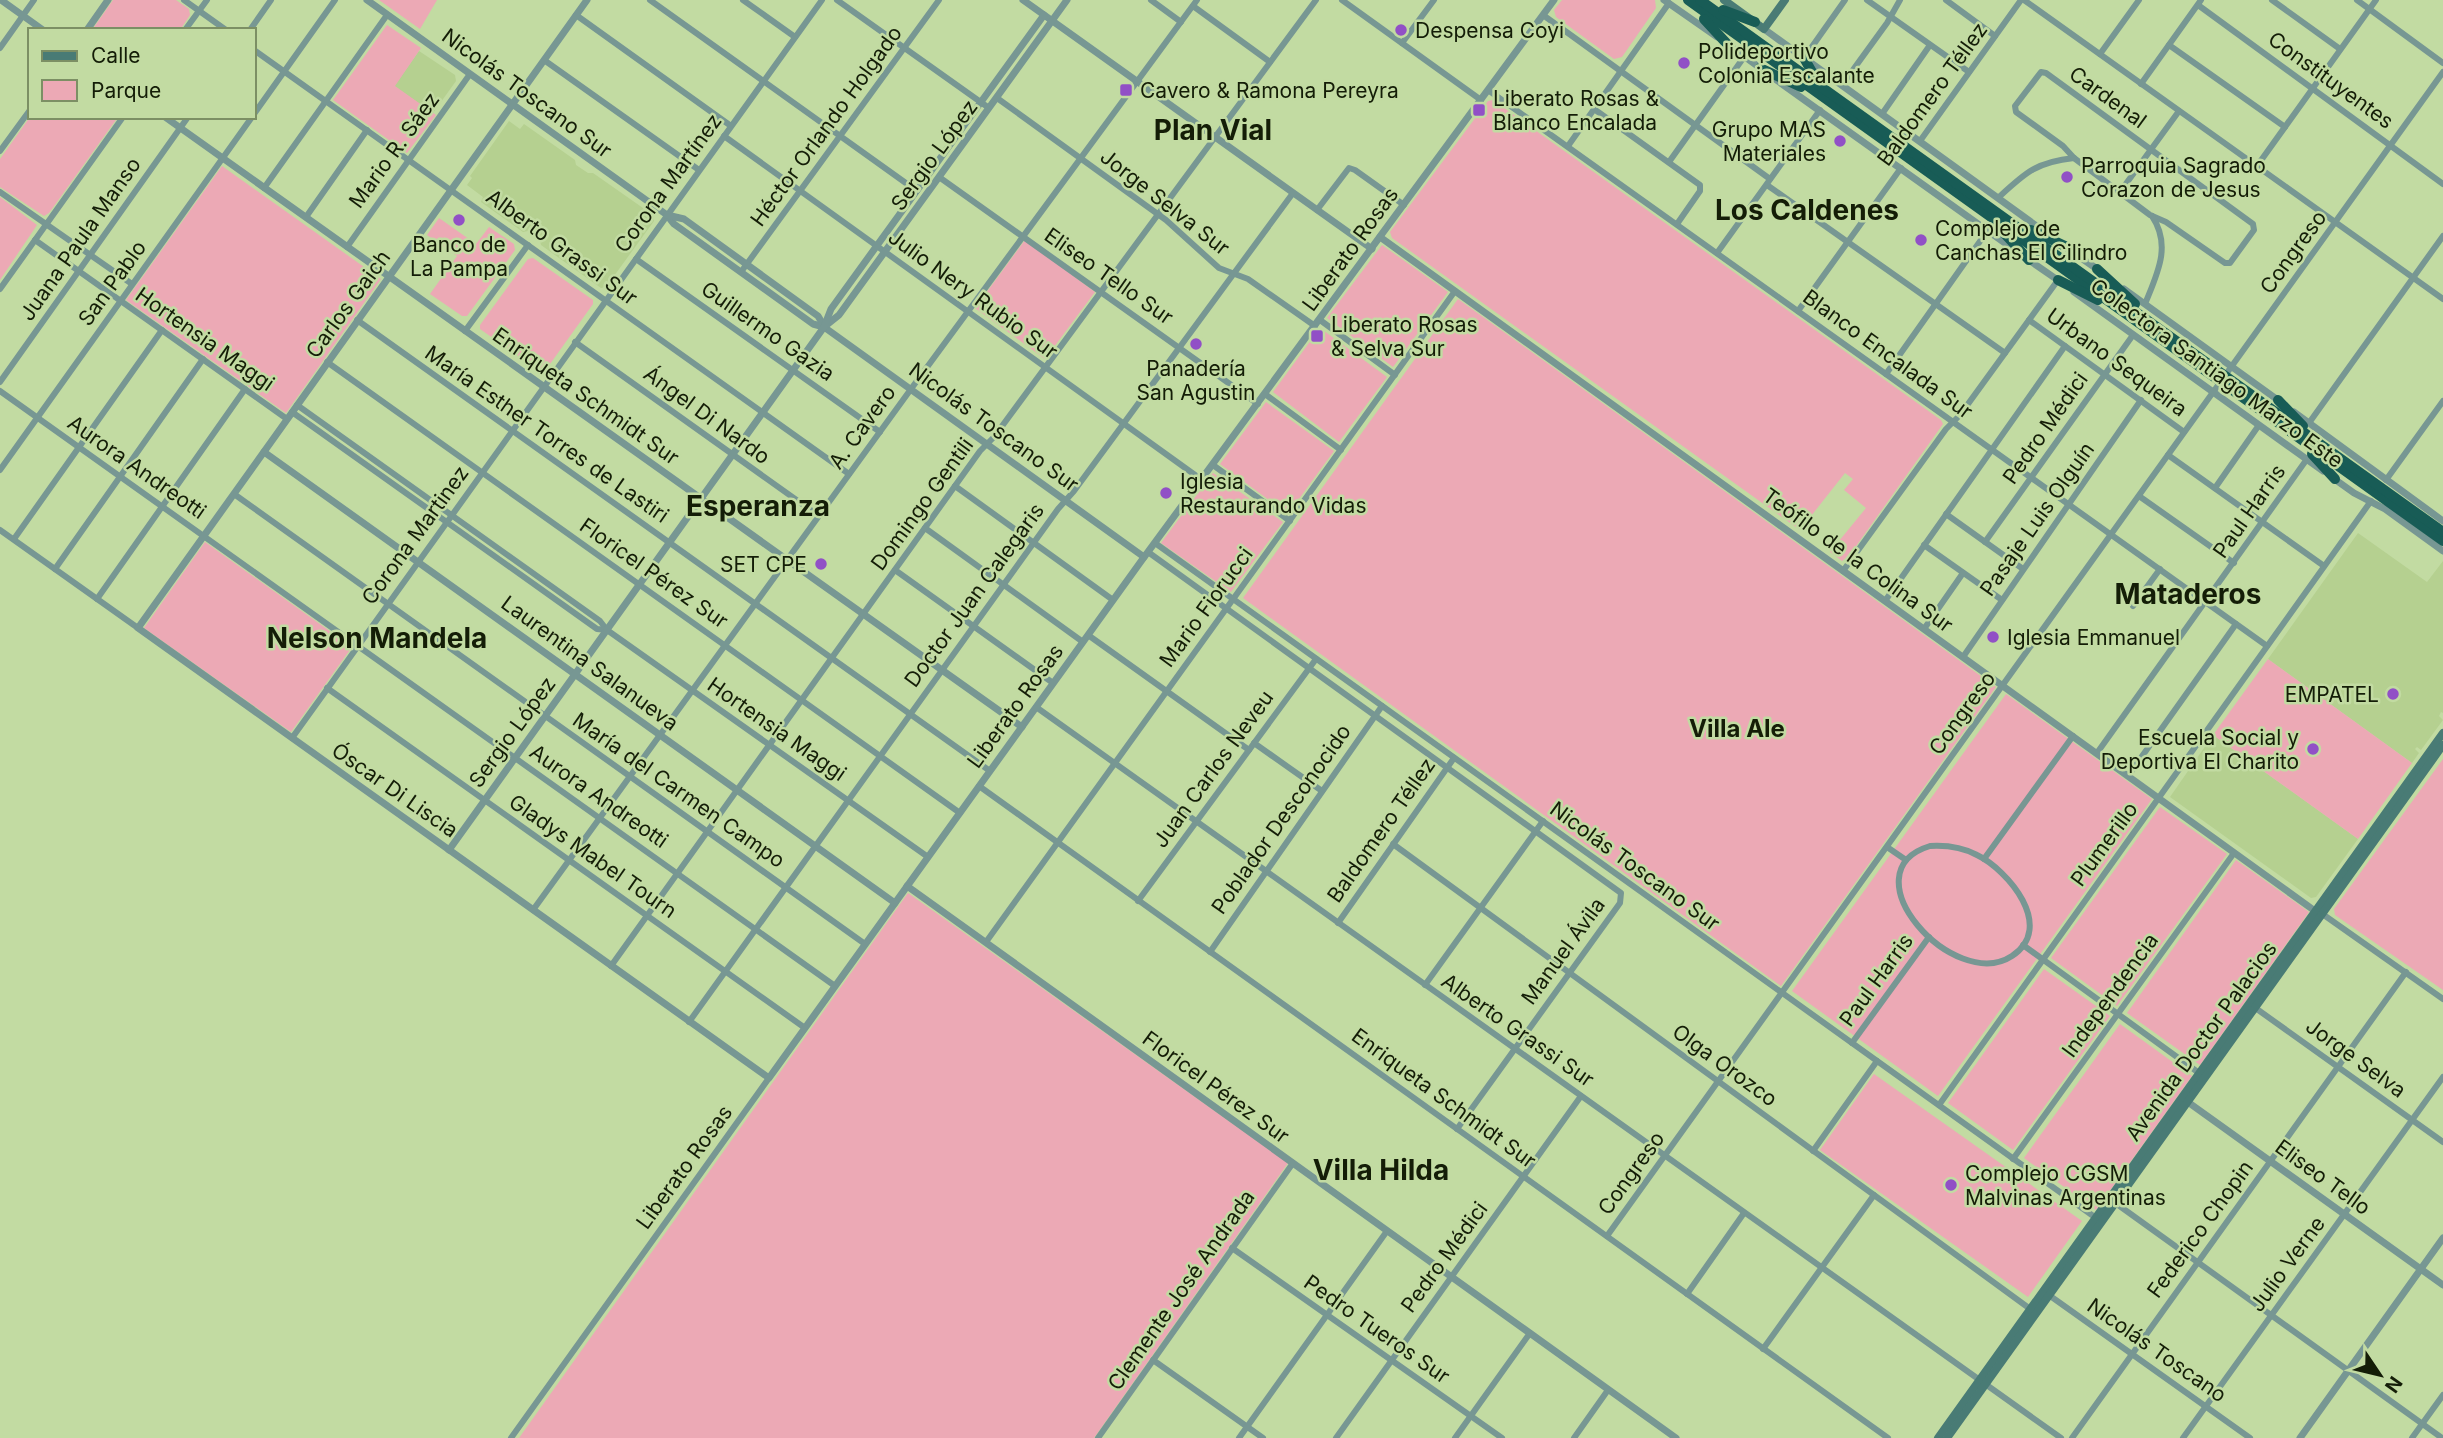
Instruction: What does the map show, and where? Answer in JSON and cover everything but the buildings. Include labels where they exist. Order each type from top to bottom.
[{"type":"highway","points":[[1688,0],[1860,124],[1957,184],[2206,362]]},
{"type":"highway","points":[[1700,0],[1874,125],[1970,207],[2011,238],[2029,260]]},
{"type":"highway","points":[[1709,0],[1727,12],[1755,22]]},
{"type":"highway","points":[[1671,1],[1709,23],[1729,46]]},
{"type":"highway","points":[[1804,58],[1814,74],[1857,106],[1874,125]]},
{"type":"highway","points":[[1760,68],[1798,85],[1838,113],[1860,124]]},
{"type":"highway","points":[[1940,181],[2172,347],[2383,484]]},
{"type":"highway","points":[[1957,184],[1995,204],[2040,236],[2065,246]]},
{"type":"highway","points":[[2097,269],[2128,299],[2185,341],[2266,420],[2316,457],[2335,480]]},
{"type":"highway","points":[[2058,280],[2099,301],[2149,336],[2172,347]]},
{"type":"highway","points":[[2244,399],[2443,541]]},
{"type":"highway","points":[[2278,400],[2303,426],[2443,532]]},
{"type":"main road","name":"Colectora Santiago Marzo Este","points":[[1724,0],[1764,29]]},
{"type":"main road","points":[[1764,29],[1785,0]]},
{"type":"main road","name":"Avenida Doctor Palacios","points":[[2319,912],[2443,733]]},
{"type":"main road","name":"Avenida Doctor Palacios","points":[[1938,1438],[1982,1382],[2319,912],[2443,745]]},
{"type":"main road","name":"Avenida Doctor Palacios","points":[[2185,1100],[2199,1073],[2252,1005]]},
{"type":"main road","name":"Avenida Doctor Palacios","points":[[2046,1293],[2096,1218],[2112,1201]]},
{"type":"main road","name":"Avenida Doctor Palacios","points":[[1947,1438],[1982,1382]]},
{"type":"street","points":[[1,0],[40,28]]},
{"type":"street","points":[[0,48],[34,0]]},
{"type":"street","points":[[88,28],[108,0]]},
{"type":"street","points":[[184,0],[223,28]]},
{"type":"street","points":[[186,28],[207,0]]},
{"type":"street","points":[[251,28],[271,0]]},
{"type":"street","name":"San Pablo","points":[[256,112],[335,0]]},
{"type":"street","name":"Nicolás Toscano Sur","points":[[367,0],[667,215],[672,222],[813,324],[824,327],[1066,500],[1226,609],[1621,895]]},
{"type":"street","name":"Carlos Gaich","points":[[138,628],[587,0]]},
{"type":"street","points":[[650,0],[917,191]]},
{"type":"street","points":[[743,0],[796,37]]},
{"type":"street","name":"Corona Martínez","points":[[543,386],[822,0]]},
{"type":"street","points":[[836,0],[989,108]]},
{"type":"street","name":"Héctor Orlando Holgado","points":[[741,272],[939,0]]},
{"type":"street","points":[[1023,0],[1372,249]]},
{"type":"street","name":"Sergio López","points":[[824,327],[839,315],[1067,0]]},
{"type":"street","points":[[1151,0],[1181,22]]},
{"type":"street","name":"Domingo Gentili","points":[[611,966],[955,486],[1159,215],[1315,0]]},
{"type":"street","points":[[1342,0],[1481,100]]},
{"type":"street","points":[[1402,43],[1434,0]]},
{"type":"street","name":"Liberato Rosas","points":[[511,1438],[1146,554],[1554,0]]},
{"type":"street","points":[[1804,58],[1846,0]]},
{"type":"street","points":[[1867,0],[1969,72]]},
{"type":"street","points":[[1842,85],[1900,0]]},
{"type":"street","points":[[1945,0],[1995,36]]},
{"type":"street","points":[[2022,0],[2443,299]]},
{"type":"street","name":"Baldomero Téllez","points":[[1798,311],[2022,0]]},
{"type":"street","points":[[2100,54],[2139,0]]},
{"type":"street","points":[[2272,0],[2340,49]]},
{"type":"street","points":[[2357,0],[2443,63]]},
{"type":"street","points":[[2257,166],[2376,0]]},
{"type":"street","points":[[1568,146],[1671,1]]},
{"type":"street","points":[[2141,84],[2200,2]]},
{"type":"street","name":"Constituyentes","points":[[2200,2],[2443,184]]},
{"type":"street","points":[[1195,3],[1270,62]]},
{"type":"street","name":"A. Cavero","points":[[533,910],[1195,3]]},
{"type":"street","points":[[264,188],[387,15]]},
{"type":"street","points":[[576,15],[732,126]]},
{"type":"street","name":"Sergio López","points":[[449,850],[824,327],[830,311],[1044,15]]},
{"type":"street","points":[[1543,15],[1695,125],[1847,243],[2006,353]]},
{"type":"street","name":"Colectora Santiago Marzo Este","points":[[1764,29],[2278,400],[2383,484],[2443,521]]},
{"type":"street","points":[[1882,114],[1930,45]]},
{"type":"street","points":[[2169,45],[2284,127]]},
{"type":"street","name":"Colectora Santiago Marzo Este","points":[[1729,46],[2335,480],[2371,501],[2443,551]]},
{"type":"street","name":"Alberto Grassi Sur","points":[[256,51],[849,474]]},
{"type":"street","points":[[1669,162],[1744,57]]},
{"type":"street","points":[[544,60],[699,170]]},
{"type":"street","name":"Cardenal","points":[[2074,158],[2015,109],[2042,72],[2254,227],[2228,264],[2166,222],[2151,215]]},
{"type":"street","name":"Congreso","points":[[1607,1236],[2443,72]]},
{"type":"street","name":"Mario R. Sáez","points":[[347,247],[470,74]]},
{"type":"street","name":"Blanco Encalada Sur","points":[[1488,90],[2267,646]]},
{"type":"street","name":"Jorge Selva Sur","points":[[997,98],[1159,215],[1217,266],[1248,279],[1395,375]]},
{"type":"street","points":[[1594,109],[1697,181],[1701,188],[1677,224]]},
{"type":"street","points":[[1717,253],[1820,110]]},
{"type":"street","points":[[2120,192],[2179,110]]},
{"type":"street","points":[[0,151],[28,113]]},
{"type":"street","points":[[0,289],[122,119]]},
{"type":"street","name":"Enriqueta Schmidt Sur","points":[[168,119],[1022,727]]},
{"type":"street","name":"Juana Paula Manso","points":[[0,382],[187,119]]},
{"type":"street","name":"San Pablo","points":[[0,470],[251,119]]},
{"type":"street","points":[[306,217],[367,130]]},
{"type":"street","name":"Julio Nery Rubio Sur","points":[[724,136],[1202,480]]},
{"type":"street","points":[[1998,198],[2038,165],[2074,158],[2151,215],[2160,231],[2162,256],[2145,304]]},
{"type":"street","points":[[1317,210],[1349,168],[1404,205]]},
{"type":"street","name":"Eliseo Tello Sur","points":[[940,177],[1258,404]]},
{"type":"street","points":[[0,192],[132,284]]},
{"type":"street","name":"Doctor Juan Calegaris","points":[[690,1022],[1003,584],[1293,193]]},
{"type":"street","name":"Nicolás Toscano Sur","points":[[667,215],[684,219],[820,317],[824,327]]},
{"type":"street","points":[[1886,374],[1988,230]]},
{"type":"street","points":[[2309,423],[2443,236]]},
{"type":"street","name":"Teófilo de la Colina Sur","points":[[1380,237],[2319,912]]},
{"type":"street","name":"Hortensia Maggi","points":[[35,240],[245,389],[289,415],[446,522],[597,629],[607,630]]},
{"type":"street","points":[[465,331],[528,245]]},
{"type":"street","name":"Guillermo Gazia","points":[[636,258],[880,432]]},
{"type":"street","points":[[1843,571],[2058,280]]},
{"type":"street","name":"Mario Fiorucci","points":[[986,943],[1455,291]]},
{"type":"street","name":"María Esther Torres de Lastiri","points":[[357,320],[990,771]]},
{"type":"street","name":"Urbano Sequeira","points":[[2029,320],[2184,432]]},
{"type":"street","points":[[13,540],[162,330]]},
{"type":"street","name":"Pedro Médici","points":[[1985,542],[2133,335]]},
{"type":"street","name":"Ángel Di Nardo","points":[[575,342],[819,516]]},
{"type":"street","points":[[1885,601],[2065,346]]},
{"type":"street","points":[[55,569],[204,359]]},
{"type":"street","name":"Floricel Pérez Sur","points":[[327,362],[960,813]]},
{"type":"street","name":"Corona Martinez","points":[[292,738],[543,386]]},
{"type":"street","points":[[97,599],[245,389]]},
{"type":"street","name":"Aurora Andreotti","points":[[0,391],[835,986]]},
{"type":"street","points":[[1265,394],[1341,450]]},
{"type":"street","name":"Pasaje Luis Olguín","points":[[1963,657],[2141,400]]},
{"type":"street","points":[[2383,484],[2440,412],[2443,401]]},
{"type":"street","name":"Hortensia Maggi","points":[[297,405],[600,621],[607,630],[928,857]]},
{"type":"street","points":[[2215,488],[2259,425]]},
{"type":"street","name":"Laurentina Salanueva","points":[[264,452],[895,902]]},
{"type":"street","points":[[2168,455],[2324,566]]},
{"type":"street","name":"Paul Harris","points":[[2096,753],[2307,459]]},
{"type":"street","points":[[1213,466],[1290,521]]},
{"type":"street","points":[[955,486],[1113,600]]},
{"type":"street","name":"María del Carmen Campo","points":[[234,494],[865,944]]},
{"type":"street","points":[[2139,496],[2234,563]]},
{"type":"street","name":"Plumerillo","points":[[1939,1105],[2371,501]]},
{"type":"street","points":[[1946,514],[2023,569]]},
{"type":"street","points":[[925,528],[1003,584],[1167,692],[1249,750]]},
{"type":"street","name":"Óscar Di Liscia","points":[[0,530],[769,1078]]},
{"type":"street","name":"Nicolás Toscano Sur","points":[[1154,543],[2096,1218]]},
{"type":"street","points":[[1924,545],[2002,600]]},
{"type":"street","points":[[2133,606],[2160,569]]},
{"type":"street","points":[[895,570],[1054,683]]},
{"type":"street","points":[[1924,629],[1963,573]]},
{"type":"street","points":[[2128,776],[2236,624]]},
{"type":"street","name":"Juan Carlos Neveu","points":[[1138,901],[1316,659]]},
{"type":"street","name":"Gladys Mabel Tourn","points":[[327,688],[805,1028]]},
{"type":"street","name":"Poblador Desconocido","points":[[1210,952],[1382,706]]},
{"type":"street","name":"Alberto Grassi Sur","points":[[1036,707],[2061,1438]]},
{"type":"street","points":[[1984,859],[2073,736]]},
{"type":"street","points":[[1254,743],[1322,791]]},
{"type":"street","name":"Baldomero Téllez","points":[[1338,922],[1454,758]]},
{"type":"street","name":"Enriqueta Schmidt Sur","points":[[979,786],[1888,1438]]},
{"type":"street","points":[[1425,985],[1542,821]]},
{"type":"street","name":"Olga Orozco","points":[[1393,844],[2033,1311]]},
{"type":"street","points":[[1940,846],[1959,848],[1984,859],[2005,875],[2023,900],[2029,923],[2023,945],[2006,959],[1982,962],[1951,952],[1928,937],[1909,915],[1901,897],[1899,878],[1906,860],[1921,849],[1940,846]]},
{"type":"street","points":[[1887,847],[1906,860]]},
{"type":"street","name":"Independencia","points":[[2013,1159],[2234,853]]},
{"type":"street","name":"Floricel Pérez Sur","points":[[907,886],[1676,1438]]},
{"type":"street","name":"Manuel Ávila","points":[[1457,1129],[1620,902],[1621,895]]},
{"type":"street","points":[[2319,912],[2443,999]]},
{"type":"street","name":"Paul Harris","points":[[1852,1043],[1928,937]]},
{"type":"street","points":[[2023,945],[2199,1073]]},
{"type":"street","name":"Federico Chopin","points":[[2071,1438],[2406,972]]},
{"type":"street","name":"Jorge Selva","points":[[2252,1005],[2443,1142]]},
{"type":"street","points":[[1813,1151],[1877,1061]]},
{"type":"street","name":"Julio Verne","points":[[2183,1438],[2443,1077]]},
{"type":"street","name":"Pedro Médici","points":[[1336,1438],[1581,1096]]},
{"type":"street","name":"Eliseo Tello","points":[[2185,1100],[2443,1285]]},
{"type":"street","name":"Clemente José Andrada","points":[[1098,1438],[1293,1163]]},
{"type":"street","points":[[1763,1349],[1874,1195]]},
{"type":"street","points":[[2112,1201],[2442,1438]]},
{"type":"street","points":[[1687,1294],[1744,1213]]},
{"type":"street","points":[[1239,1438],[1387,1231]]},
{"type":"street","points":[[2300,1438],[2443,1238]]},
{"type":"street","name":"Pedro Tueros Sur","points":[[1232,1248],[1502,1438]]},
{"type":"street","name":"Nicolás Toscano","points":[[2046,1293],[2250,1438]]},
{"type":"street","points":[[1455,1438],[1530,1333]]},
{"type":"street","points":[[1153,1360],[1263,1438]]},
{"type":"street","points":[[1574,1438],[1608,1390]]},
{"type":"street","points":[[2412,1438],[2443,1395]]},
{"type":"shaded area","points":[[419,51],[455,75],[456,81],[433,113],[394,86]]},
{"type":"shaded area","points":[[509,121],[520,129],[524,124],[575,160],[576,165],[588,173],[593,173],[653,215],[654,221],[606,287],[601,288],[541,245],[534,235],[528,231],[523,232],[481,202],[483,197],[467,185],[472,178],[470,176]]},
{"type":"shaded area","points":[[2358,533],[2427,582],[2443,561],[2443,713],[2439,716],[2443,720],[2421,750],[2417,747],[2415,749],[2419,753],[2412,763],[2268,659]]},
{"type":"shaded area","points":[[2213,735],[2358,839],[2316,897],[2311,898],[2170,797]]},
{"type":"green space","points":[[113,0],[176,0],[189,9],[190,15],[181,28],[93,28]]},
{"type":"green space","points":[[379,0],[437,0],[420,29]]},
{"type":"green space","points":[[1562,0],[1655,0],[1656,8],[1622,57],[1614,59],[1556,17],[1554,10]]},
{"type":"green space","points":[[387,25],[421,48],[395,86],[436,115],[407,153],[333,100]]},
{"type":"green space","points":[[1493,100],[1941,420],[1943,424],[1849,556],[1842,561],[1830,552],[1866,508],[1844,490],[1853,479],[1845,473],[1800,530],[1392,238],[1390,232],[1488,101]]},
{"type":"green space","points":[[29,119],[117,119],[49,213],[44,216],[0,187],[0,159]]},
{"type":"green space","points":[[222,166],[381,279],[286,413],[126,300]]},
{"type":"green space","points":[[0,197],[37,225],[0,280]]},
{"type":"green space","points":[[439,218],[476,244],[489,227],[514,244],[515,250],[467,316],[462,316],[430,294],[457,256],[427,235]]},
{"type":"green space","points":[[1025,240],[1095,292],[1045,359],[975,308]]},
{"type":"green space","points":[[1382,245],[1448,292],[1393,367],[1327,318]]},
{"type":"green space","points":[[533,258],[593,300],[593,304],[545,371],[541,372],[480,329],[480,325],[528,259]]},
{"type":"green space","points":[[1458,299],[1996,687],[1781,986],[1243,598]]},
{"type":"green space","points":[[1320,328],[1387,377],[1339,442],[1273,392]]},
{"type":"green space","points":[[1266,402],[1334,451],[1288,514],[1220,464]]},
{"type":"green space","points":[[1213,473],[1283,522],[1231,592],[1161,543]]},
{"type":"green space","points":[[205,542],[352,647],[291,732],[144,628]]},
{"type":"green space","name":"Escuela Social y Deportiva El Charito","points":[[2268,659],[2412,763],[2358,839],[2213,735]]},
{"type":"green space","points":[[2006,694],[2152,799],[1938,1096],[1792,991]]},
{"type":"green space","points":[[2443,759],[2443,990],[2335,915],[2334,909]]},
{"type":"green space","points":[[2160,807],[2227,854],[2117,1006],[2051,958]]},
{"type":"green space","points":[[2236,860],[2309,912],[2200,1065],[2127,1013]]},
{"type":"green space","points":[[908,893],[1288,1163],[1094,1438],[519,1438]]},
{"type":"green space","points":[[2044,969],[2110,1016],[2013,1150],[1948,1103]]},
{"type":"green space","points":[[2120,1024],[2192,1076],[2096,1210],[2024,1158]]},
{"type":"green space","name":"Complejo CGSM Malvinas Argentinas","points":[[1874,1074],[2082,1221],[2028,1297],[1820,1150]]},
{"type":"place","name":"Despensa Coyi","points":[[1401,30]]},
{"type":"place","name":"Polideportivo Colonia Escalante","points":[[1684,63]]},
{"type":"place","name":"Cavero & Ramona Pereyra","points":[[1126,90]]},
{"type":"place","name":"Liberato Rosas & Blanco Encalada","points":[[1479,110]]},
{"type":"place","name":"Grupo MAS Materiales","points":[[1840,141]]},
{"type":"place","name":"Parroquia Sagrado Corazon de Jesus","points":[[2067,177]]},
{"type":"place","name":"Banco de La Pampa","points":[[459,220]]},
{"type":"place","name":"Complejo de Canchas El Cilindro","points":[[1921,240]]},
{"type":"place","name":"Liberato Rosas & Selva Sur","points":[[1317,336]]},
{"type":"place","name":"Panadería San Agustin","points":[[1196,344]]},
{"type":"place","name":"Iglesia Restaurando Vidas","points":[[1166,493]]},
{"type":"place","name":"SET CPE","points":[[821,564]]},
{"type":"place","name":"Iglesia Emmanuel","points":[[1993,637]]},
{"type":"place","name":"EMPATEL","points":[[2393,694]]},
{"type":"place","name":"Escuela Social y Deportiva El Charito","points":[[2313,749]]},
{"type":"place","name":"Complejo CGSM Malvinas Argentinas","points":[[1951,1185]]},
{"type":"district","name":"Plan Vial","points":[[1213,130]]},
{"type":"district","name":"Los Caldenes","points":[[1807,210]]},
{"type":"district","name":"Esperanza","points":[[758,506]]},
{"type":"district","name":"Mataderos","points":[[2188,594]]},
{"type":"district","name":"Nelson Mandela","points":[[377,638]]},
{"type":"district","name":"Villa Ale","points":[[1737,728]]},
{"type":"district","name":"Villa Hilda","points":[[1381,1170]]}]
